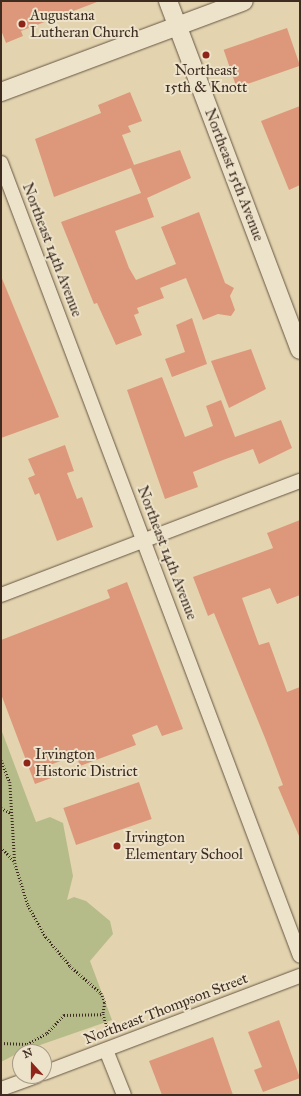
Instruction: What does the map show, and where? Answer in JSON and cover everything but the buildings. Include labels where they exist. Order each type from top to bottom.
[{"type":"street","name":"Northeast 15th Avenue","points":[[168,1],[300,350]]},
{"type":"street","points":[[1,92],[244,1]]},
{"type":"street","name":"Northeast 14th Avenue","points":[[1,163],[300,956]]},
{"type":"street","points":[[1,595],[300,481]]},
{"type":"street","name":"Northeast Thompson Street","points":[[52,1070],[300,976]]},
{"type":"street","points":[[106,1050],[124,1095]]},
{"type":"street","points":[[1,1090],[16,1084]]},
{"type":"path","points":[[1,760],[10,782],[15,863],[36,921],[70,966],[101,993],[105,1003],[103,1014],[112,1036],[106,1050]]},
{"type":"path","points":[[1,808],[11,813]]},
{"type":"path","points":[[1,847],[15,863]]},
{"type":"path","points":[[1,1043],[27,1044],[47,1033],[64,1015],[103,1014]]},
{"type":"green space","points":[[1,729],[36,822],[50,817],[63,823],[73,876],[67,900],[74,897],[86,901],[110,921],[113,934],[90,961],[112,1020],[43,1044],[12,1044],[12,1056],[1,1062]]},
{"type":"place","name":"Augustana Lutheran Church","points":[[22,24]]},
{"type":"place","name":"Northeast 15th & Knott","points":[[206,55]]},
{"type":"place","name":"Irvington Historic District","points":[[27,763]]},
{"type":"place","name":"Irvington Elementary School","points":[[117,846]]}]
